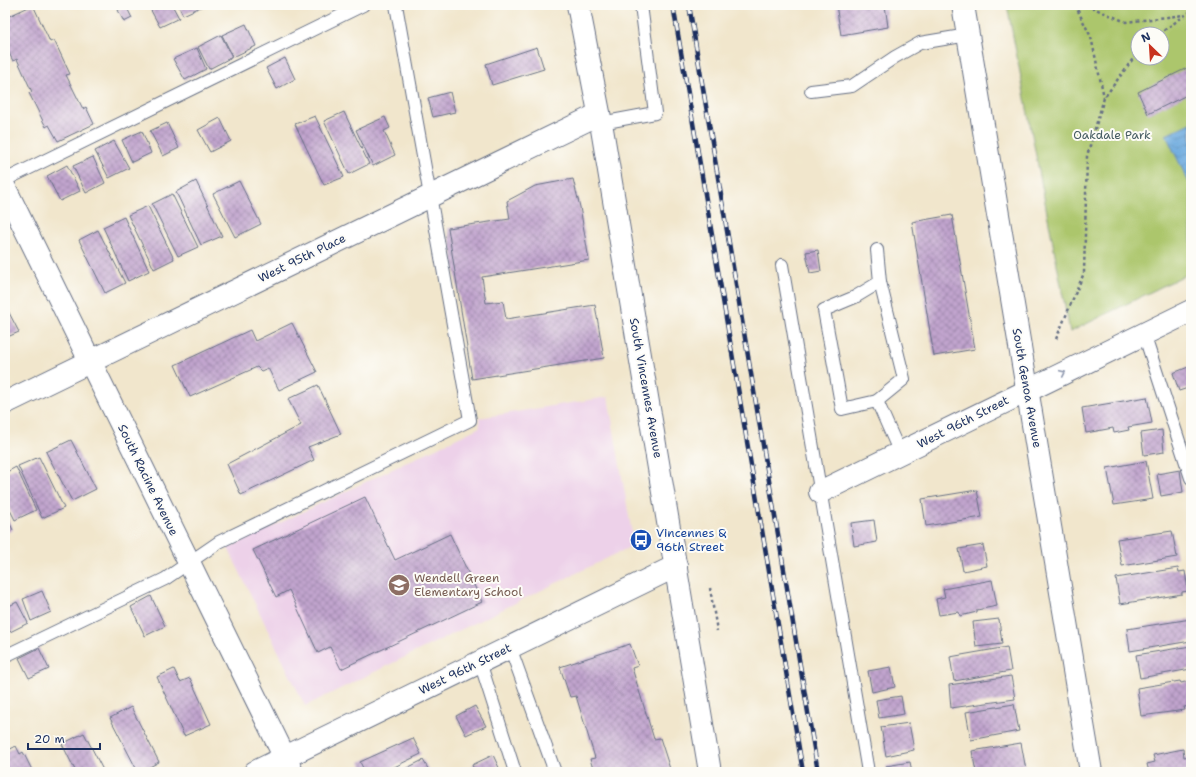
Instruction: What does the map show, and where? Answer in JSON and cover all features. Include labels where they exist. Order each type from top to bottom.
[{"type":"street","name":"South Vincennes Avenue","points":[[578,5],[600,119],[710,772]]},
{"type":"street","name":"South Genoa Avenue","points":[[963,5],[1092,772]]},
{"type":"street","name":"West 95th Place","points":[[5,403],[430,196],[600,119]]},
{"type":"street","name":"South Racine Avenue","points":[[5,188],[288,765]]},
{"type":"street","name":"West 96th Street","points":[[820,492],[1027,389],[1144,334],[1191,310]]},
{"type":"street","name":"West 96th Street","points":[[255,772],[288,765],[480,662],[676,566]]},
{"type":"lane","points":[[5,180],[363,5]]},
{"type":"lane","points":[[5,656],[165,579],[219,542],[470,420],[396,5]]},
{"type":"lane","points":[[600,119],[655,113],[641,5]]},
{"type":"lane","points":[[811,91],[852,86],[895,56],[920,43],[968,35]]},
{"type":"lane","points":[[877,250],[880,282],[904,379],[876,400],[842,409],[824,310],[855,297],[880,282]]},
{"type":"lane","points":[[782,265],[868,772]]},
{"type":"lane","points":[[1144,334],[1191,478]]},
{"type":"lane","points":[[876,400],[900,453]]},
{"type":"lane","points":[[510,647],[555,772]]},
{"type":"lane","points":[[480,662],[515,772]]},
{"type":"path","points":[[1075,5],[1091,37],[1104,98]]},
{"type":"path","points":[[1086,5],[1126,22],[1184,15]]},
{"type":"path","points":[[1170,26],[1191,11]]},
{"type":"path","points":[[1056,339],[1084,273],[1086,156],[1104,98],[1130,63]]},
{"type":"path","points":[[710,588],[717,631]]},
{"type":"path","points":[[706,606],[713,605]]},
{"type":"shaded area","name":"Wendell Green Elementary School","points":[[608,397],[634,545],[305,706],[228,548],[480,427],[479,418]]},
{"type":"green space","name":"Oakdale Park","points":[[1007,5],[1191,5],[1191,272],[1070,332]]},
{"type":"water","points":[[1191,123],[1191,187],[1166,135]]},
{"type":"building","points":[[33,5],[50,42],[54,40],[70,74],[66,75],[83,109],[86,107],[94,124],[58,141],[49,125],[46,127],[29,93],[32,92],[17,59],[13,61],[5,45],[5,18]]},
{"type":"building","points":[[148,5],[172,5],[179,18],[160,27]]},
{"type":"building","points":[[178,5],[205,5],[183,15]]},
{"type":"building","points":[[836,5],[885,5],[888,27],[841,35]]},
{"type":"building","points":[[126,6],[132,18],[124,22],[118,10]]},
{"type":"building","points":[[246,24],[256,46],[233,57],[222,35]]},
{"type":"building","points":[[221,35],[232,57],[209,69],[198,47]]},
{"type":"building","points":[[537,47],[544,69],[492,85],[486,64]]},
{"type":"building","points":[[197,48],[206,69],[185,80],[173,59]]},
{"type":"building","points":[[285,58],[295,79],[277,89],[266,68]]},
{"type":"building","points":[[1191,66],[1191,93],[1148,114],[1138,92]]},
{"type":"building","points":[[450,92],[455,112],[433,117],[428,98]]},
{"type":"building","points":[[344,112],[369,164],[349,174],[324,121]]},
{"type":"building","points":[[315,116],[344,177],[324,185],[295,124]]},
{"type":"building","points":[[385,117],[390,128],[384,131],[395,155],[373,166],[356,130]]},
{"type":"building","points":[[220,118],[231,141],[210,152],[198,130]]},
{"type":"building","points":[[167,123],[179,148],[163,156],[150,131]]},
{"type":"building","points":[[142,131],[151,153],[132,162],[122,140]]},
{"type":"building","points":[[114,141],[129,168],[109,178],[95,151]]},
{"type":"building","points":[[93,157],[105,183],[86,193],[73,166]]},
{"type":"building","points":[[67,165],[80,191],[60,201],[47,176]]},
{"type":"building","points":[[573,179],[580,207],[589,260],[482,277],[486,303],[503,301],[506,319],[595,305],[604,358],[472,379],[448,228],[510,219],[507,201],[535,186]]},
{"type":"building","points":[[196,181],[222,236],[201,245],[176,192]]},
{"type":"building","points":[[239,181],[261,224],[235,237],[213,194]]},
{"type":"building","points":[[172,194],[198,247],[178,256],[152,204]]},
{"type":"building","points":[[148,206],[174,259],[154,269],[128,215]]},
{"type":"building","points":[[952,215],[975,349],[934,356],[912,222]]},
{"type":"building","points":[[124,217],[149,271],[128,281],[103,227]]},
{"type":"building","points":[[98,230],[125,283],[105,293],[79,240]]},
{"type":"building","points":[[818,250],[821,271],[810,273],[806,252]]},
{"type":"building","points":[[5,305],[19,332],[5,338]]},
{"type":"building","points":[[292,323],[317,372],[279,390],[268,368],[261,371],[257,367],[190,397],[175,365],[250,330],[255,341]]},
{"type":"building","points":[[1191,366],[1191,387],[1179,391],[1173,373]]},
{"type":"building","points":[[318,385],[341,434],[308,447],[314,460],[241,495],[227,464],[301,425],[288,399]]},
{"type":"building","points":[[1147,397],[1152,423],[1128,427],[1129,430],[1114,433],[1113,428],[1086,433],[1082,408]]},
{"type":"building","points":[[1162,430],[1164,452],[1144,455],[1141,433]]},
{"type":"building","points":[[71,440],[96,489],[72,501],[46,452]]},
{"type":"building","points":[[39,457],[64,508],[42,518],[18,466]]},
{"type":"building","points":[[1146,461],[1153,499],[1114,505],[1107,468]]},
{"type":"building","points":[[16,467],[36,510],[15,520],[5,500],[5,473]]},
{"type":"building","points":[[1180,470],[1183,492],[1161,496],[1157,474]]},
{"type":"building","points":[[977,490],[982,517],[926,526],[922,499]]},
{"type":"building","points":[[365,497],[395,560],[450,534],[482,602],[341,669],[330,647],[318,653],[289,590],[276,597],[253,550]]},
{"type":"building","points":[[5,513],[13,530],[5,533]]},
{"type":"building","points":[[874,520],[877,542],[854,546],[851,523]]},
{"type":"building","points":[[1172,531],[1177,557],[1122,566],[1117,539]]},
{"type":"building","points":[[983,545],[987,566],[963,571],[959,549]]},
{"type":"building","points":[[1178,568],[1179,572],[1185,571],[1188,591],[1182,592],[1182,594],[1120,604],[1116,578]]},
{"type":"building","points":[[992,580],[997,606],[977,610],[977,612],[960,616],[959,612],[939,615],[936,599],[945,597],[943,589]]},
{"type":"building","points":[[42,591],[51,612],[31,621],[23,599]]},
{"type":"building","points":[[151,596],[165,626],[145,636],[131,607]]},
{"type":"building","points":[[17,602],[28,623],[10,632],[5,622],[5,608]]},
{"type":"building","points":[[999,619],[1002,644],[976,647],[973,622]]},
{"type":"building","points":[[1191,619],[1191,641],[1130,651],[1127,629]]},
{"type":"building","points":[[630,644],[638,666],[632,668],[654,739],[660,738],[671,772],[594,772],[590,759],[595,758],[576,696],[570,697],[560,667]]},
{"type":"building","points":[[1191,646],[1191,669],[1140,678],[1136,655]]},
{"type":"building","points":[[1007,647],[1011,671],[954,681],[950,657]]},
{"type":"building","points":[[39,648],[49,669],[29,678],[19,658]]},
{"type":"building","points":[[891,667],[895,687],[872,692],[868,671]]},
{"type":"building","points":[[174,669],[180,682],[190,678],[211,724],[184,736],[157,677]]},
{"type":"building","points":[[1011,676],[1015,699],[951,708],[949,685]]},
{"type":"building","points":[[1180,681],[1181,683],[1189,681],[1191,706],[1184,707],[1185,710],[1141,716],[1137,688]]},
{"type":"building","points":[[901,696],[904,714],[879,718],[876,700]]},
{"type":"building","points":[[1014,704],[1019,731],[971,740],[966,712]]},
{"type":"building","points":[[475,706],[486,726],[466,735],[456,716]]},
{"type":"building","points":[[131,707],[159,762],[140,772],[138,772],[110,718]]},
{"type":"building","points":[[909,723],[914,750],[886,756],[881,727]]},
{"type":"building","points":[[84,733],[104,772],[76,772],[62,744]]},
{"type":"building","points":[[413,738],[421,754],[384,772],[365,772],[360,762]]},
{"type":"building","points":[[1021,743],[1026,770],[1016,772],[976,772],[972,751]]},
{"type":"building","points":[[16,746],[20,754],[23,752],[33,772],[5,772],[5,763],[7,762],[5,752]]},
{"type":"building","points":[[1183,749],[1184,757],[1191,756],[1191,772],[1149,772],[1147,764],[1155,762],[1153,755]]},
{"type":"building","points":[[493,755],[501,772],[475,772],[472,765]]},
{"type":"building","points":[[423,760],[430,772],[399,772]]},
{"type":"building","points":[[910,762],[912,772],[888,772],[886,766]]},
{"type":"railway","points":[[673,5],[803,772]]},
{"type":"railway","points":[[689,5],[818,772]]},
{"type":"place","name":"Vincennes & 96th Street","points":[[641,540]]},
{"type":"place","name":"Wendell Green Elementary School","points":[[399,585]]}]
